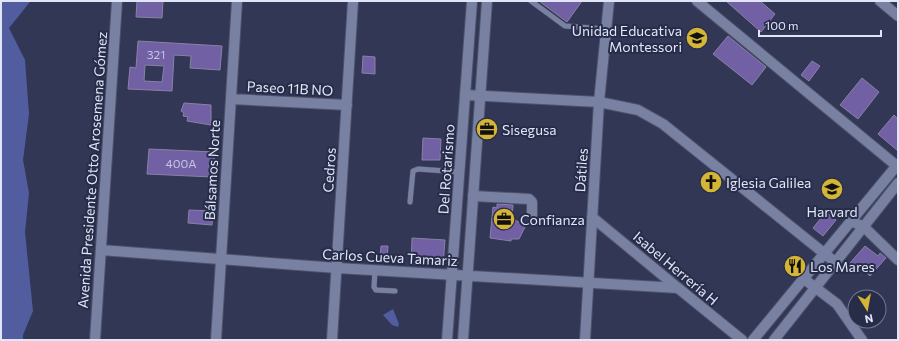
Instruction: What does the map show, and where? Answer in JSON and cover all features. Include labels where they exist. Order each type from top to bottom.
[{"type":"street","name":"Avenida Presidente Otto Arosemena Gómez","points":[[95,340],[117,1]]},
{"type":"street","name":"Bálsamos Norte","points":[[216,340],[237,1]]},
{"type":"street","name":"Cedros","points":[[332,340],[354,1]]},
{"type":"street","name":"Del Rotarismo","points":[[447,340],[472,1]]},
{"type":"street","name":"Del Rotarismo","points":[[463,340],[487,1]]},
{"type":"street","name":"Dátiles","points":[[585,340],[599,102],[608,1]]},
{"type":"street","points":[[697,1],[897,165],[753,340]]},
{"type":"street","points":[[880,1],[898,16]]},
{"type":"street","points":[[465,95],[599,102],[638,110],[663,124],[835,262]]},
{"type":"street","name":"Paseo 11B NO","points":[[231,99],[347,106]]},
{"type":"street","points":[[774,340],[814,287],[898,184]]},
{"type":"street","points":[[473,196],[529,199],[532,202],[532,215]]},
{"type":"street","name":"Isabel Herrería H","points":[[592,217],[742,340]]},
{"type":"street","points":[[851,221],[864,227],[898,260]]},
{"type":"street","name":"Carlos Cueva Tamariz","points":[[101,250],[337,268],[678,288]]},
{"type":"street","points":[[804,279],[837,304],[862,340]]},
{"type":"lane","points":[[531,1],[565,26],[606,29]]},
{"type":"lane","points":[[410,202],[413,171],[418,169],[460,172]]},
{"type":"lane","points":[[375,270],[374,287],[376,290],[395,291]]},
{"type":"water","points":[[1,1],[30,2],[9,28],[25,60],[29,114],[23,160],[29,193],[25,232],[33,311],[23,335],[23,340],[1,340]]},
{"type":"water","points":[[393,309],[399,324],[398,327],[392,325],[383,315]]},
{"type":"building","points":[[137,1],[163,1],[162,18],[136,17]]},
{"type":"building","points":[[539,1],[582,1],[567,22]]},
{"type":"building","points":[[726,1],[760,1],[775,14],[761,32]]},
{"type":"building","points":[[728,36],[766,67],[752,85],[713,54]]},
{"type":"building","points":[[138,41],[222,46],[220,70],[190,68],[191,56],[174,55],[172,91],[128,89],[130,67],[136,68]],"holes":[[[145,65],[164,66],[162,82],[144,81]]]},
{"type":"building","points":[[363,56],[375,57],[375,74],[362,73]]},
{"type":"building","points":[[812,61],[820,66],[809,81],[801,75]]},
{"type":"building","points":[[862,78],[879,92],[858,119],[840,105]]},
{"type":"building","points":[[184,103],[211,105],[211,125],[187,121],[188,117],[183,116],[184,113],[181,111]]},
{"type":"building","points":[[894,115],[898,119],[898,151],[878,134]]},
{"type":"building","points":[[423,138],[441,139],[440,160],[422,160]]},
{"type":"building","points":[[149,149],[215,152],[212,177],[147,174]]},
{"type":"building","name":"Confianza","points":[[497,204],[513,205],[512,219],[526,225],[519,239],[511,239],[511,241],[490,238],[493,207],[497,208]]},
{"type":"building","points":[[189,210],[213,211],[212,225],[188,223]]},
{"type":"building","points":[[826,212],[836,220],[823,236],[813,228]]},
{"type":"building","points":[[412,238],[445,240],[443,266],[411,264]]},
{"type":"building","points":[[381,246],[388,246],[387,260],[380,260]]},
{"type":"building","points":[[865,246],[878,256],[880,253],[886,258],[870,276],[862,269],[859,272],[850,263]]},
{"type":"building","name":"Los Mares","points":[[796,258],[803,265],[795,274],[788,268]]},
{"type":"place","name":"Unidad Educativa Montessori","points":[[697,38]]},
{"type":"place","name":"Sisegusa","points":[[487,129]]},
{"type":"place","name":"Iglesia Galilea","points":[[711,182]]},
{"type":"place","name":"Harvard","points":[[832,189]]},
{"type":"place","name":"Confianza","points":[[504,219]]},
{"type":"place","name":"Los Mares","points":[[795,266]]}]
